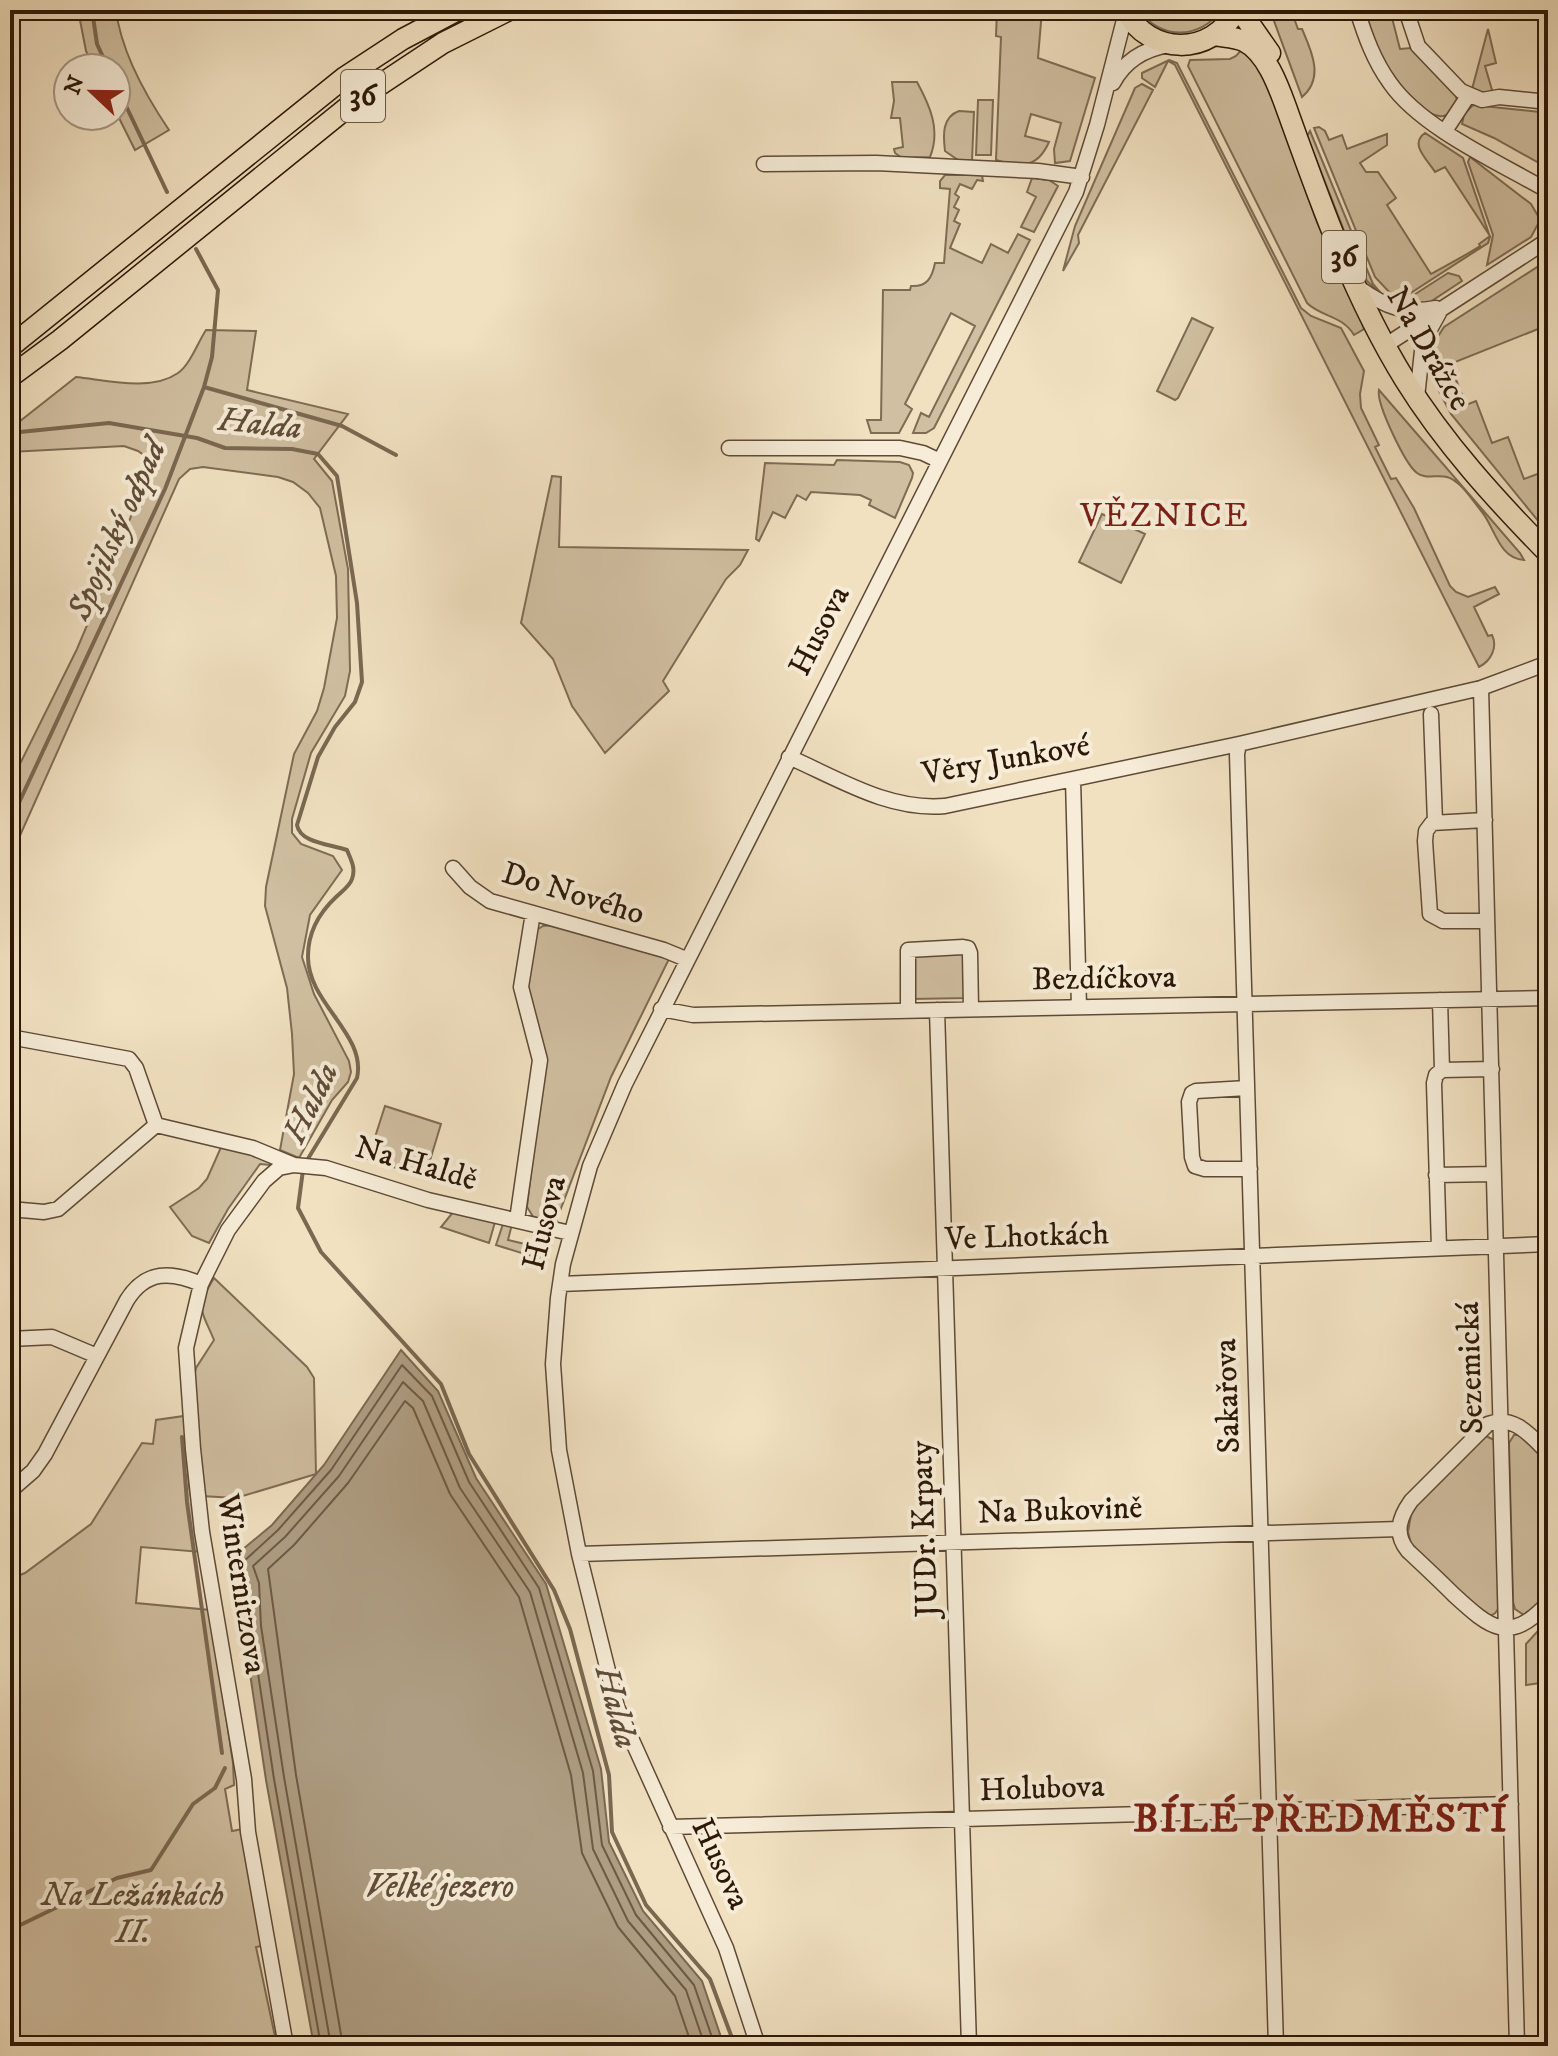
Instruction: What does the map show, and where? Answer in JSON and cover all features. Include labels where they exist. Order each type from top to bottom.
[{"type":"main road","name":"36","points":[[10,347],[345,77],[403,39],[458,10]]},
{"type":"main road","name":"36","points":[[10,377],[354,102],[433,49],[509,10]]},
{"type":"main road","name":"36","points":[[1214,35],[1238,10]]},
{"type":"main road","name":"Na Drážce","points":[[1238,10],[1268,49],[1284,103]]},
{"type":"main road","name":"Husova","points":[[1125,11],[1144,34],[1171,45],[1195,44],[1214,35]]},
{"type":"main road","name":"Na Drážce","points":[[1214,35],[1236,38],[1253,48],[1273,78],[1333,231],[1386,345],[1417,397],[1474,473],[1548,553]]},
{"type":"street","points":[[1357,10],[1371,52],[1391,85],[1411,106],[1445,131],[1548,191]]},
{"type":"street","points":[[1406,10],[1424,54],[1468,96],[1482,100],[1508,98],[1548,102]]},
{"type":"street","name":"Husova","points":[[758,2046],[726,1948],[617,1707],[564,1481],[555,1414],[553,1364],[560,1284],[570,1233],[603,1133],[661,1009],[1063,221],[1082,177],[1125,11]]},
{"type":"street","name":"Husova","points":[[1097,125],[1112,84],[1125,65],[1144,52],[1171,45]]},
{"type":"street","points":[[1445,131],[1468,96]]},
{"type":"street","points":[[764,164],[891,164],[1032,171],[1082,177]]},
{"type":"street","points":[[1386,345],[1548,240]]},
{"type":"street","points":[[1357,287],[1401,310],[1415,312],[1444,306]]},
{"type":"street","points":[[1417,397],[1419,354],[1424,338],[1444,306]]},
{"type":"street","points":[[729,448],[900,448],[940,461]]},
{"type":"street","name":"Věry Junkové","points":[[789,757],[880,798],[921,807],[945,806],[1239,744],[1481,688],[1548,663]]},
{"type":"street","name":"Sezemická","points":[[1481,688],[1517,2046]]},
{"type":"street","points":[[1431,714],[1435,822]]},
{"type":"street","name":"Sakařova","points":[[1239,744],[1276,2046]]},
{"type":"street","points":[[1073,779],[1079,1007]]},
{"type":"street","points":[[1485,820],[1435,822],[1425,835],[1430,914],[1443,921],[1487,921]]},
{"type":"street","name":"Do Nového","points":[[453,868],[484,898],[686,959]]},
{"type":"street","name":"Husova","points":[[517,1220],[540,1060],[522,992],[533,913]]},
{"type":"street","points":[[908,1011],[908,950],[951,947],[970,950],[971,1009]]},
{"type":"street","name":"Bezdíčkova","points":[[661,1009],[693,1015],[1548,998]]},
{"type":"street","points":[[1440,1000],[1442,1070]]},
{"type":"street","name":"JUDr. Krpaty","points":[[937,1010],[969,2046]]},
{"type":"street","points":[[10,1037],[129,1059],[136,1068],[156,1125],[58,1209],[44,1212],[10,1209]]},
{"type":"street","points":[[1439,1248],[1436,1075],[1442,1070],[1492,1069]]},
{"type":"street","points":[[1247,1088],[1196,1091],[1189,1102],[1195,1166],[1204,1169],[1250,1169]]},
{"type":"street","name":"Na Haldě","points":[[156,1125],[253,1148],[294,1165],[319,1167],[428,1200],[570,1233]]},
{"type":"street","name":"Winternitzova","points":[[286,2046],[248,1832],[244,1779],[197,1493],[186,1348],[201,1284],[228,1230],[255,1191],[279,1168],[294,1165]]},
{"type":"street","points":[[1436,1175],[1494,1174]]},
{"type":"street","name":"Ve Lhotkách","points":[[560,1284],[1548,1244]]},
{"type":"street","points":[[10,1491],[39,1462],[127,1300],[144,1280],[159,1275],[174,1275],[201,1284]]},
{"type":"street","points":[[10,1339],[52,1337],[97,1356]]},
{"type":"street","points":[[1548,1453],[1524,1430],[1510,1422],[1501,1420],[1482,1428],[1411,1501],[1401,1516],[1399,1529],[1408,1551],[1481,1620],[1506,1628],[1529,1621],[1548,1603]]},
{"type":"street","name":"Na Bukovině","points":[[579,1554],[1399,1529]]},
{"type":"street","name":"Holubova","points":[[670,1827],[1511,1804]]},
{"type":"green space","points":[[78,10],[116,10],[127,52],[86,51]]},
{"type":"green space","points":[[997,10],[1042,10],[1038,58],[1095,78],[1070,161],[1055,163],[1054,149],[1061,123],[1031,114],[1025,136],[1049,142],[1044,151],[1027,164],[996,160],[1001,37],[996,36]]},
{"type":"green space","points":[[1139,10],[1221,10],[1202,27],[1180,32],[1158,27]]},
{"type":"green space","points":[[1270,10],[1291,10],[1309,46],[1314,64],[1313,81],[1302,97]]},
{"type":"green space","points":[[1364,10],[1390,10],[1400,49],[1411,48],[1454,90],[1457,100],[1450,113],[1440,116],[1429,113],[1406,92],[1382,58]]},
{"type":"green space","points":[[1488,29],[1496,63],[1485,66],[1492,90],[1490,94],[1471,93]]},
{"type":"green space","points":[[1244,47],[1259,62],[1317,222],[1361,320],[1364,329],[1354,335],[1344,324],[1307,303],[1188,66],[1190,60],[1230,59]]},
{"type":"green space","points":[[1169,60],[1177,63],[1301,308],[1311,316],[1341,328],[1364,371],[1361,408],[1379,445],[1375,447],[1391,479],[1396,478],[1414,508],[1450,586],[1468,597],[1495,587],[1499,594],[1474,607],[1488,636],[1492,635],[1494,644],[1490,657],[1479,667],[1175,65],[1168,61],[1155,87],[1142,78],[1142,73]]},
{"type":"green space","points":[[132,63],[169,130],[135,150],[126,132],[132,132]]},
{"type":"green space","points":[[892,82],[917,82],[922,91],[934,128],[930,157],[902,158],[895,153],[894,149],[903,147],[900,118],[891,118],[894,101]]},
{"type":"green space","points":[[1142,84],[1153,90],[1078,235],[1079,243],[1063,271],[1075,226],[1135,88]]},
{"type":"green space","points":[[978,100],[993,100],[991,155],[976,155]]},
{"type":"green space","points":[[1473,105],[1540,112],[1548,117],[1548,168],[1462,124],[1464,114]]},
{"type":"green space","points":[[959,111],[974,112],[972,161],[958,160],[945,151],[947,122]]},
{"type":"green space","points":[[1319,127],[1329,140],[1342,135],[1347,149],[1387,134],[1387,145],[1360,163],[1366,172],[1378,172],[1396,198],[1387,205],[1431,274],[1480,246],[1490,236],[1488,243],[1406,296],[1392,295],[1375,277],[1314,128]]},
{"type":"green space","points":[[1310,131],[1373,284],[1385,298],[1367,281],[1354,256],[1307,136]]},
{"type":"green space","points":[[1425,133],[1463,158],[1489,235],[1445,167],[1435,172],[1424,157],[1419,142]]},
{"type":"green space","points":[[1470,157],[1531,204],[1538,216],[1538,224],[1531,237],[1487,265],[1493,235],[1468,162]]},
{"type":"green space","points":[[945,175],[982,175],[983,181],[977,180],[972,189],[960,184],[955,194],[959,197],[954,207],[959,210],[954,221],[960,224],[950,248],[982,263],[991,244],[1008,253],[1018,234],[1030,240],[934,428],[926,433],[913,433],[921,413],[929,417],[975,326],[951,313],[905,404],[912,409],[899,433],[871,433],[867,420],[881,420],[883,290],[910,290],[911,286],[928,280],[935,263],[944,263],[950,189],[940,188],[940,181]]},
{"type":"green space","points":[[1032,178],[1049,180],[1058,186],[1034,232],[1021,227],[1036,197],[1027,192]]},
{"type":"green space","points":[[1548,260],[1548,325],[1450,364],[1466,405],[1476,401],[1492,443],[1508,437],[1524,479],[1540,473],[1548,494],[1548,533],[1451,414],[1432,378],[1430,365],[1432,346],[1444,327]]},
{"type":"green space","points":[[1448,273],[1459,276],[1462,281],[1427,304],[1405,308],[1406,300]]},
{"type":"green space","points":[[1192,318],[1213,328],[1175,400],[1157,391]]},
{"type":"green space","points":[[206,330],[256,331],[247,390],[348,414],[314,459],[332,481],[348,569],[350,671],[345,696],[311,753],[292,819],[292,833],[301,844],[333,856],[342,870],[310,915],[302,957],[314,994],[349,1061],[351,1072],[348,1082],[332,1100],[299,1158],[280,1150],[294,1074],[292,1034],[287,988],[265,906],[266,887],[294,754],[317,711],[337,618],[336,576],[320,508],[308,493],[293,482],[278,477],[203,467],[190,469],[179,479],[10,858],[10,784],[77,649],[152,461],[124,446],[10,452],[10,429],[76,377],[128,383],[167,379],[186,365]]},
{"type":"green space","points":[[1379,390],[1524,560],[1503,549],[1482,512],[1457,482],[1447,477],[1428,477],[1417,473],[1387,420]]},
{"type":"green space","points":[[837,460],[909,465],[912,478],[895,518],[869,505],[871,500],[860,495],[811,492],[806,500],[797,495],[785,518],[773,512],[759,541],[756,539],[765,463],[834,465]]},
{"type":"green space","points":[[552,476],[561,477],[559,547],[748,550],[740,565],[726,579],[663,681],[669,691],[605,753],[572,706],[553,659],[521,623]]},
{"type":"green space","points":[[1102,514],[1145,534],[1121,583],[1079,562]]},
{"type":"green space","points":[[553,925],[669,959],[611,1077],[555,1224],[534,1218],[527,1207],[545,1051],[527,991],[535,931]]},
{"type":"green space","points":[[963,952],[968,998],[911,999],[914,953]]},
{"type":"green space","points":[[385,1106],[441,1124],[425,1177],[368,1159]]},
{"type":"green space","points":[[222,1145],[272,1161],[270,1165],[260,1164],[228,1209],[209,1243],[192,1236],[170,1207],[207,1179]]},
{"type":"green space","points":[[454,1211],[495,1222],[489,1243],[441,1227]]},
{"type":"green space","points":[[503,1224],[512,1224],[508,1240],[525,1244],[527,1240],[551,1246],[547,1261],[496,1245]]},
{"type":"green space","points":[[214,1278],[307,1367],[314,1378],[316,1474],[236,1498],[201,1496],[193,1382],[196,1368],[214,1340],[202,1303]]},
{"type":"green space","name":"Na Ležánkách II.","points":[[184,1416],[189,1486],[201,1552],[141,1547],[136,1603],[210,1610],[233,1763],[234,1785],[225,1789],[232,1831],[243,1829],[262,1946],[256,1947],[277,2046],[10,2046],[10,1579],[25,1573],[91,1524],[142,1443],[153,1444],[156,1420]]},
{"type":"green space","points":[[1484,1435],[1494,1440],[1500,1604],[1494,1614],[1487,1616],[1425,1562],[1411,1544],[1408,1532],[1412,1509]]},
{"type":"green space","points":[[1514,1435],[1523,1435],[1548,1459],[1548,1598],[1524,1615],[1515,1609],[1513,1602],[1509,1443]]},
{"type":"green space","points":[[1548,1620],[1548,1682],[1526,1685],[1526,1644]]},
{"type":"green space","points":[[1548,1735],[1545,1755],[1548,1882],[1543,1865],[1540,1756],[1541,1745]]},
{"type":"water","name":"Velké jezero","points":[[401,1350],[438,1391],[476,1478],[546,1584],[601,1769],[609,1842],[643,1911],[702,1981],[724,2046],[314,2046],[266,1780],[243,1627],[241,1584],[231,1559],[272,1525],[324,1465]]},
{"type":"waterway","name":"Spojilský odpad","points":[[92,10],[101,52]]},
{"type":"waterway","name":"Spojilský odpad","points":[[132,119],[167,192]]},
{"type":"waterway","name":"Spojilský odpad","points":[[10,822],[165,489],[204,387],[212,357],[218,290],[196,249]]},
{"type":"waterway","points":[[204,387],[342,426],[396,455]]},
{"type":"waterway","name":"Halda","points":[[10,433],[109,423],[197,438],[225,448],[292,449],[318,454],[337,476],[357,603],[362,682],[355,702],[335,727],[318,757],[297,825],[304,836],[347,850],[352,864],[351,882],[324,910],[310,939],[308,956],[310,973],[317,989],[346,1032],[358,1062],[357,1078],[306,1162]]},
{"type":"waterway","name":"Halda","points":[[303,1170],[298,1208],[321,1252],[441,1384],[469,1454],[554,1590],[570,1629],[609,1775],[612,1832],[646,1905],[710,1979],[735,2046]]},
{"type":"waterway","points":[[182,1437],[187,1502],[222,1753]]},
{"type":"waterway","points":[[10,1930],[117,1878],[151,1870],[193,1804],[215,1788],[225,1768]]},
{"type":"district","name":"VĚZNICE","points":[[1165,516]]},
{"type":"district","name":"BÍLÉ PŘEDMĚSTÍ","points":[[1321,1820]]}]
